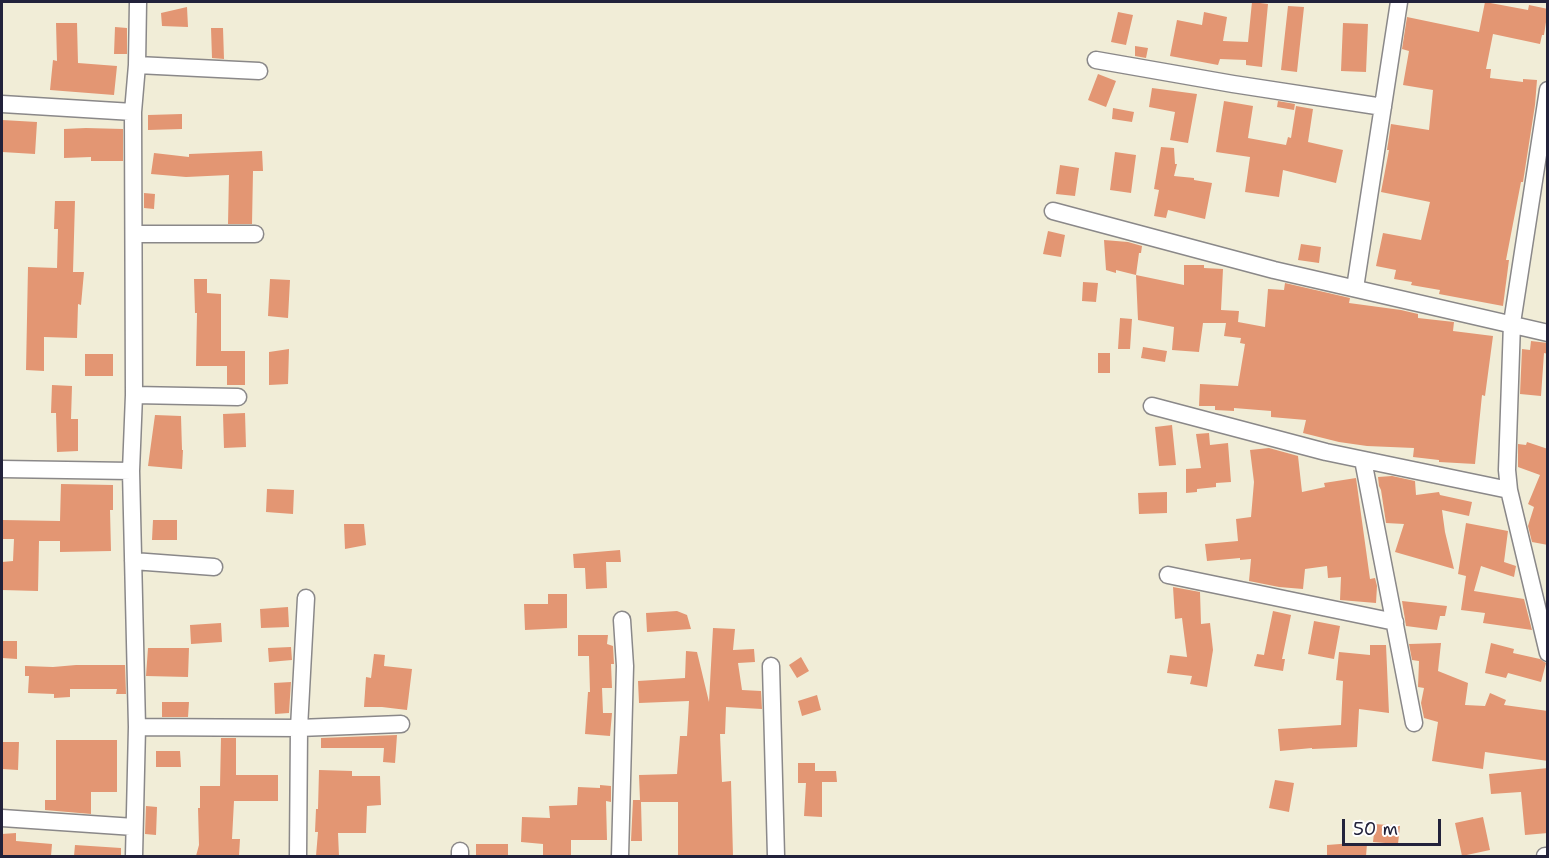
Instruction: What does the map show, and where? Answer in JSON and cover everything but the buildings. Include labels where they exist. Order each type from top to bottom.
[{"type":"street","points":[[134,856],[137,727],[131,471],[134,395],[133,112],[138,65],[138,2]]},
{"type":"street","points":[[1355,288],[1399,2]]},
{"type":"street","points":[[1096,60],[1383,107]]},
{"type":"street","points":[[138,65],[259,71]]},
{"type":"street","points":[[1548,90],[1512,323],[1507,470],[1509,490],[1548,653]]},
{"type":"street","points":[[2,104],[133,112]]},
{"type":"street","points":[[1053,212],[1274,270],[1548,333]]},
{"type":"street","points":[[134,234],[255,234]]},
{"type":"street","points":[[134,395],[238,397]]},
{"type":"street","points":[[1152,406],[1363,460],[1509,490]]},
{"type":"street","points":[[1363,460],[1414,723]]},
{"type":"street","points":[[2,469],[131,471]]},
{"type":"street","points":[[133,561],[214,567]]},
{"type":"street","points":[[1168,575],[1395,622]]},
{"type":"street","points":[[297,856],[299,728],[306,598]]},
{"type":"street","points":[[620,856],[625,666],[622,620]]},
{"type":"street","points":[[771,666],[776,856]]},
{"type":"street","points":[[137,727],[299,728],[401,724]]},
{"type":"street","points":[[2,818],[134,827]]}]
